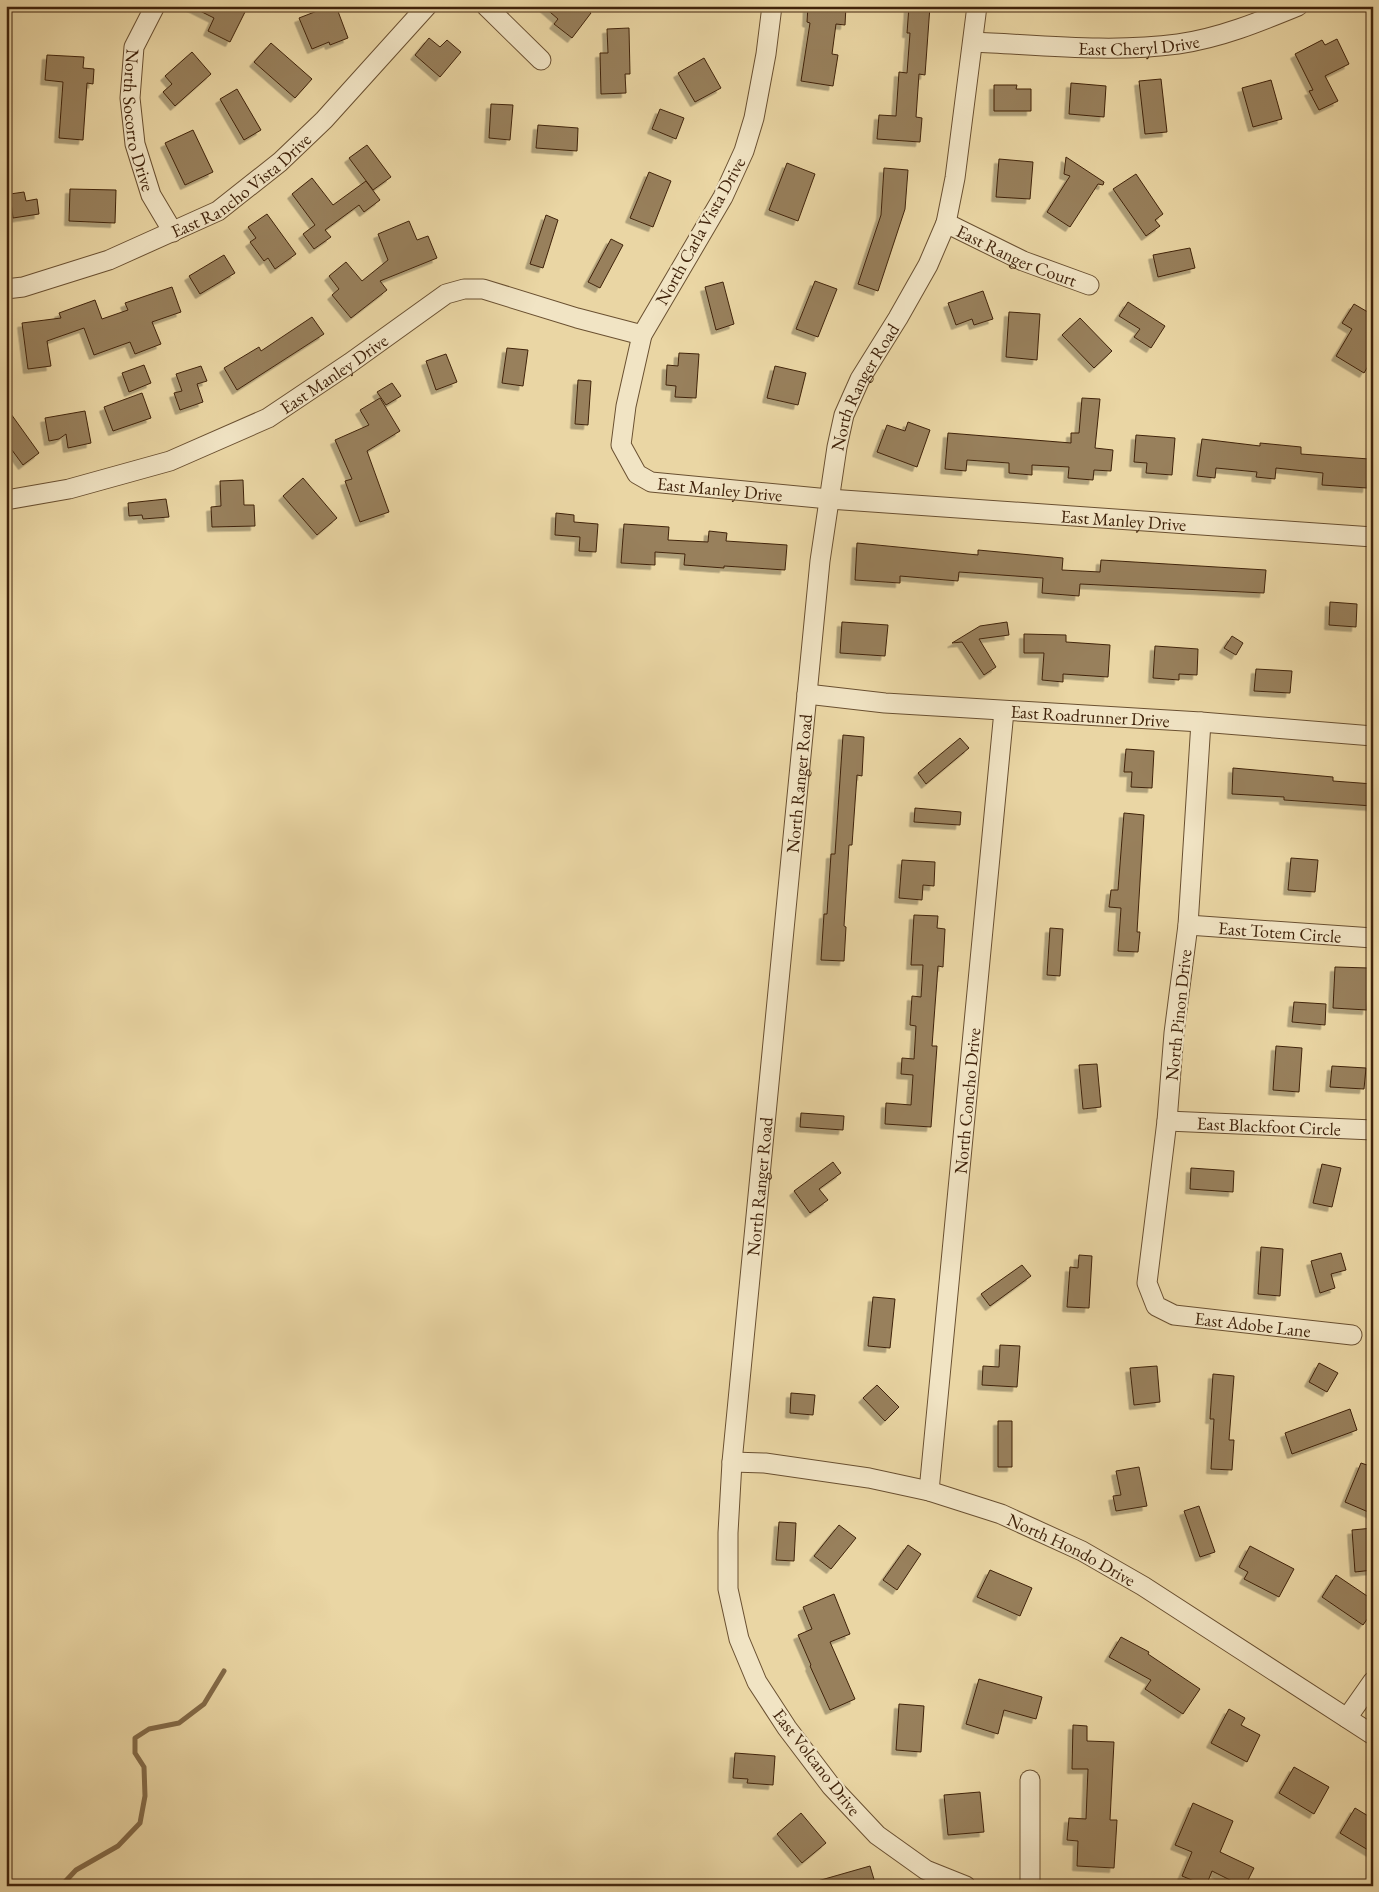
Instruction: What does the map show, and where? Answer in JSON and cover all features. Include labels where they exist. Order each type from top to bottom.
[{"type":"street","name":"North Socorro Drive","points":[[155,6],[134,47],[130,98],[135,144],[151,195],[172,232]]},
{"type":"street","name":"East Rancho Vista Drive","points":[[6,289],[23,287],[109,260],[218,211],[280,162],[324,120],[427,6]]},
{"type":"street","points":[[486,6],[541,60]]},
{"type":"street","name":"North Carla Vista Drive","points":[[642,335],[723,197],[744,151],[754,118],[766,54],[772,6]]},
{"type":"street","name":"North Ranger Road","points":[[728,1589],[728,1533],[732,1462],[820,561],[829,499],[844,415],[860,379],[928,265],[946,223],[955,178],[977,6]]},
{"type":"street","name":"East Cheryl Drive","points":[[973,42],[1118,49],[1179,44],[1236,30],[1298,6]]},
{"type":"street","name":"East Ranger Court","points":[[946,223],[1023,261],[1089,286]]},
{"type":"street","name":"East Manley Drive","points":[[6,500],[69,489],[170,461],[268,418],[350,363],[446,294],[464,289],[483,289],[577,318],[642,335],[626,406],[621,445],[637,474],[651,482],[829,499],[1373,537]]},
{"type":"street","name":"East Roadrunner Drive","points":[[807,694],[885,703],[1201,722],[1373,736]]},
{"type":"street","name":"North Concho Drive","points":[[929,1490],[1004,711]]},
{"type":"street","name":"North Pinon Drive","points":[[1156,1306],[1147,1283],[1167,1120],[1174,1033],[1188,925],[1201,722]]},
{"type":"street","name":"East Totem Circle","points":[[1188,925],[1373,938]]},
{"type":"street","name":"East Blackfoot Circle","points":[[1167,1120],[1373,1130]]},
{"type":"street","name":"East Adobe Lane","points":[[1156,1306],[1174,1316],[1352,1335]]},
{"type":"street","name":"North Hondo Drive","points":[[732,1462],[765,1464],[869,1478],[929,1490],[1001,1514],[1082,1551],[1143,1586],[1373,1735]]},
{"type":"street","name":"East Volcano Drive","points":[[728,1589],[739,1639],[757,1682],[787,1728],[831,1786],[877,1835],[926,1870],[966,1886]]},
{"type":"street","points":[[1347,1718],[1373,1681]]},
{"type":"street","points":[[1030,1780],[1030,1886]]},
{"type":"building","points":[[190,6],[248,6],[230,42],[208,31],[214,18]]},
{"type":"building","points":[[330,6],[336,6],[348,38],[330,45],[329,42],[312,49],[299,18]]},
{"type":"building","points":[[543,6],[583,6],[591,13],[572,38],[554,24],[558,19]]},
{"type":"building","points":[[808,6],[846,6],[845,25],[836,24],[832,54],[838,55],[833,86],[801,81],[810,23],[807,22]]},
{"type":"building","points":[[909,6],[930,6],[925,75],[919,74],[916,117],[922,118],[920,142],[877,139],[879,115],[896,116],[899,72],[907,73],[910,33],[907,33]]},
{"type":"building","points":[[629,28],[630,74],[625,74],[626,93],[601,94],[600,53],[608,53],[607,29]]},
{"type":"building","points":[[429,38],[440,47],[447,40],[461,52],[440,77],[415,55]]},
{"type":"building","points":[[1337,39],[1349,64],[1325,76],[1338,101],[1319,110],[1309,91],[1313,90],[1295,54],[1322,40],[1325,45]]},
{"type":"building","points":[[271,43],[312,79],[295,98],[254,62]]},
{"type":"building","points":[[192,52],[211,74],[175,106],[163,92],[172,84],[165,76]]},
{"type":"building","points":[[47,55],[84,57],[83,68],[94,69],[93,84],[87,83],[83,140],[59,138],[63,82],[45,80]]},
{"type":"building","points":[[704,58],[721,88],[695,102],[678,73]]},
{"type":"building","points":[[1161,79],[1167,132],[1145,134],[1139,81]]},
{"type":"building","points":[[1271,80],[1282,119],[1253,127],[1242,88]]},
{"type":"building","points":[[1071,83],[1106,86],[1104,117],[1069,114]]},
{"type":"building","points":[[994,85],[1017,85],[1016,89],[1031,89],[1031,111],[994,111]]},
{"type":"building","points":[[237,89],[261,130],[244,140],[220,99]]},
{"type":"building","points":[[491,104],[513,105],[510,140],[489,138]]},
{"type":"building","points":[[660,109],[684,118],[676,139],[652,129]]},
{"type":"building","points":[[538,125],[578,128],[577,151],[536,148]]},
{"type":"building","points":[[193,130],[213,172],[185,185],[165,143]]},
{"type":"building","points":[[367,145],[391,177],[373,190],[349,158]]},
{"type":"building","points":[[1066,157],[1104,182],[1103,185],[1098,184],[1070,227],[1047,212],[1070,176],[1064,174]]},
{"type":"building","points":[[999,159],[1033,162],[1030,199],[996,197]]},
{"type":"building","points":[[787,163],[815,174],[798,221],[769,210]]},
{"type":"building","points":[[884,168],[908,170],[905,209],[878,291],[858,284],[881,215]]},
{"type":"building","points":[[649,172],[671,181],[653,227],[630,218]]},
{"type":"building","points":[[1136,174],[1163,214],[1155,220],[1160,226],[1146,236],[1113,189]]},
{"type":"building","points":[[312,178],[333,205],[366,181],[380,200],[364,212],[359,205],[325,230],[331,237],[314,249],[303,234],[315,225],[292,194]]},
{"type":"building","points":[[70,189],[116,190],[115,223],[69,221]]},
{"type":"building","points":[[24,192],[26,201],[37,199],[39,214],[13,218],[10,194]]},
{"type":"building","points":[[267,214],[296,254],[275,269],[268,258],[264,261],[250,242],[256,238],[248,227]]},
{"type":"building","points":[[546,215],[558,220],[543,268],[530,264]]},
{"type":"building","points":[[409,221],[417,240],[428,236],[437,258],[380,281],[387,290],[351,318],[332,295],[339,289],[329,276],[346,262],[362,281],[388,260],[378,234]]},
{"type":"building","points":[[611,239],[623,245],[600,288],[588,282]]},
{"type":"building","points":[[1190,248],[1195,268],[1158,277],[1153,255]]},
{"type":"building","points":[[224,255],[235,273],[200,294],[189,276]]},
{"type":"building","points":[[815,281],[837,289],[818,337],[796,329]]},
{"type":"building","points":[[723,282],[734,324],[716,330],[705,287]]},
{"type":"building","points":[[172,287],[181,312],[152,322],[161,344],[135,354],[130,342],[94,355],[84,328],[47,341],[51,366],[28,369],[22,323],[61,318],[59,313],[95,300],[102,319],[128,310],[125,303]]},
{"type":"building","points":[[983,291],[993,319],[974,325],[972,319],[956,325],[948,303]]},
{"type":"building","points":[[1128,302],[1165,326],[1151,348],[1134,337],[1140,329],[1119,316]]},
{"type":"building","points":[[1354,304],[1373,315],[1373,358],[1364,373],[1336,356],[1352,329],[1342,323]]},
{"type":"building","points":[[1009,312],[1040,314],[1037,360],[1006,357]]},
{"type":"building","points":[[312,317],[324,334],[237,390],[224,368],[259,347],[261,351]]},
{"type":"building","points":[[1080,318],[1112,351],[1094,368],[1062,335]]},
{"type":"building","points":[[507,348],[528,350],[523,386],[502,383]]},
{"type":"building","points":[[679,353],[699,354],[696,398],[675,397],[676,386],[666,385],[667,365],[678,366]]},
{"type":"building","points":[[446,354],[457,382],[436,390],[426,361]]},
{"type":"building","points":[[144,365],[151,383],[129,392],[122,373]]},
{"type":"building","points":[[201,366],[207,381],[197,384],[203,402],[180,410],[174,393],[182,391],[176,374]]},
{"type":"building","points":[[775,366],[806,373],[798,405],[767,398]]},
{"type":"building","points":[[578,380],[591,381],[588,425],[575,424]]},
{"type":"building","points":[[392,383],[401,396],[386,405],[377,392]]},
{"type":"building","points":[[142,393],[151,418],[113,431],[104,407]]},
{"type":"building","points":[[380,398],[400,431],[367,451],[389,512],[360,522],[345,481],[352,479],[335,440],[369,425],[360,410]]},
{"type":"building","points":[[1082,398],[1100,399],[1095,448],[1113,450],[1111,471],[1094,470],[1093,480],[1068,478],[1069,467],[1032,465],[1032,475],[1009,473],[1009,463],[967,460],[966,471],[945,469],[948,433],[1071,443],[1071,433],[1079,433]]},
{"type":"building","points":[[6,407],[39,453],[23,465],[6,442]]},
{"type":"building","points":[[85,411],[91,443],[68,448],[66,434],[59,439],[49,441],[45,418]]},
{"type":"building","points":[[908,422],[930,430],[917,467],[877,452],[887,425],[905,431]]},
{"type":"building","points":[[1136,435],[1175,438],[1172,475],[1146,473],[1147,463],[1134,462]]},
{"type":"building","points":[[1202,439],[1260,446],[1260,443],[1301,447],[1301,454],[1369,459],[1367,488],[1322,485],[1323,473],[1276,468],[1275,479],[1256,477],[1257,472],[1216,468],[1215,478],[1197,476]]},
{"type":"building","points":[[303,478],[337,518],[317,535],[283,496]]},
{"type":"building","points":[[243,480],[244,505],[254,505],[255,526],[212,527],[211,507],[221,506],[220,481]]},
{"type":"building","points":[[166,499],[169,517],[143,519],[142,515],[129,516],[128,503]]},
{"type":"building","points":[[556,513],[574,515],[574,522],[598,524],[596,552],[579,551],[580,537],[555,535]]},
{"type":"building","points":[[624,524],[669,527],[668,540],[708,542],[709,531],[727,533],[726,541],[787,545],[785,570],[684,565],[685,554],[655,552],[655,565],[621,563]]},
{"type":"building","points":[[857,543],[978,555],[978,550],[1063,558],[1062,570],[1100,572],[1101,560],[1266,570],[1264,593],[1080,584],[1079,596],[1042,593],[1043,578],[959,572],[958,581],[900,576],[900,583],[855,580]]},
{"type":"building","points":[[1330,602],[1357,604],[1356,627],[1329,625]]},
{"type":"building","points":[[842,622],[888,625],[885,656],[840,653]]},
{"type":"building","points":[[1007,622],[1009,635],[979,639],[996,667],[984,675],[962,642],[952,643],[980,626]]},
{"type":"building","points":[[1024,634],[1066,635],[1066,642],[1110,645],[1108,677],[1063,674],[1063,682],[1042,680],[1044,653],[1024,653]]},
{"type":"building","points":[[1232,636],[1243,643],[1236,655],[1224,648]]},
{"type":"building","points":[[1155,646],[1198,649],[1197,675],[1179,674],[1179,680],[1153,678]]},
{"type":"building","points":[[1256,669],[1292,671],[1290,693],[1254,691]]},
{"type":"building","points":[[843,735],[864,737],[862,776],[857,775],[852,845],[849,845],[844,926],[846,927],[844,961],[821,960],[824,914],[827,914],[831,854],[835,854]]},
{"type":"building","points":[[960,738],[969,748],[926,784],[918,773]]},
{"type":"building","points":[[1126,749],[1154,751],[1152,788],[1131,787],[1132,772],[1124,772]]},
{"type":"building","points":[[1233,768],[1333,777],[1333,781],[1373,784],[1373,806],[1284,800],[1284,797],[1232,794]]},
{"type":"building","points":[[915,808],[961,812],[960,825],[914,822]]},
{"type":"building","points":[[1124,813],[1144,815],[1137,932],[1140,932],[1138,952],[1118,951],[1121,908],[1109,907],[1111,890],[1118,890]]},
{"type":"building","points":[[1291,858],[1318,860],[1315,892],[1288,890]]},
{"type":"building","points":[[902,860],[935,862],[934,886],[923,885],[922,900],[899,898]]},
{"type":"building","points":[[914,915],[938,916],[937,928],[945,929],[943,967],[938,966],[932,1046],[937,1046],[931,1127],[885,1124],[886,1103],[911,1105],[913,1075],[901,1074],[902,1058],[914,1059],[916,1026],[910,1025],[912,996],[921,997],[923,965],[911,965]]},
{"type":"building","points":[[1050,928],[1063,929],[1060,976],[1047,975]]},
{"type":"building","points":[[1335,967],[1369,968],[1367,1010],[1333,1008]]},
{"type":"building","points":[[1294,1002],[1326,1004],[1325,1025],[1292,1022]]},
{"type":"building","points":[[1276,1046],[1302,1048],[1299,1092],[1273,1090]]},
{"type":"building","points":[[1097,1064],[1101,1107],[1083,1109],[1079,1065]]},
{"type":"building","points":[[1332,1066],[1366,1068],[1364,1089],[1330,1087]]},
{"type":"building","points":[[801,1113],[844,1116],[843,1130],[800,1127]]},
{"type":"building","points":[[833,1162],[841,1173],[819,1189],[828,1200],[810,1213],[794,1191]]},
{"type":"building","points":[[1322,1164],[1341,1168],[1332,1207],[1313,1203]]},
{"type":"building","points":[[1191,1168],[1234,1171],[1233,1192],[1190,1189]]},
{"type":"building","points":[[1261,1247],[1283,1249],[1280,1296],[1258,1294]]},
{"type":"building","points":[[1341,1253],[1346,1270],[1331,1274],[1335,1288],[1320,1293],[1311,1261]]},
{"type":"building","points":[[1079,1255],[1092,1256],[1089,1308],[1067,1307],[1070,1267],[1078,1268]]},
{"type":"building","points":[[1022,1265],[1031,1276],[990,1306],[981,1294]]},
{"type":"building","points":[[873,1297],[895,1299],[890,1348],[868,1346]]},
{"type":"building","points":[[1000,1345],[1020,1346],[1017,1387],[982,1385],[983,1366],[999,1367]]},
{"type":"building","points":[[1319,1363],[1338,1373],[1327,1392],[1309,1382]]},
{"type":"building","points":[[1157,1366],[1160,1402],[1134,1405],[1130,1368]]},
{"type":"building","points":[[1213,1374],[1234,1376],[1229,1440],[1234,1440],[1232,1470],[1211,1469],[1214,1419],[1210,1419]]},
{"type":"building","points":[[877,1385],[899,1407],[885,1421],[863,1398]]},
{"type":"building","points":[[791,1393],[815,1395],[813,1415],[790,1413]]},
{"type":"building","points":[[1350,1409],[1357,1430],[1292,1454],[1285,1433]]},
{"type":"building","points":[[998,1421],[1012,1421],[1012,1467],[998,1467]]},
{"type":"building","points":[[1361,1463],[1373,1467],[1373,1514],[1345,1502]]},
{"type":"building","points":[[1139,1467],[1147,1506],[1116,1511],[1113,1496],[1121,1495],[1116,1471]]},
{"type":"building","points":[[1199,1506],[1215,1552],[1200,1557],[1184,1511]]},
{"type":"building","points":[[779,1522],[796,1523],[794,1561],[776,1560]]},
{"type":"building","points":[[839,1525],[856,1538],[831,1569],[814,1556]]},
{"type":"building","points":[[1373,1528],[1373,1570],[1355,1572],[1352,1530]]},
{"type":"building","points":[[908,1545],[921,1554],[897,1590],[883,1580]]},
{"type":"building","points":[[1250,1546],[1294,1569],[1279,1597],[1244,1579],[1248,1572],[1239,1567]]},
{"type":"building","points":[[990,1570],[1032,1588],[1020,1616],[977,1597]]},
{"type":"building","points":[[1336,1575],[1373,1600],[1373,1611],[1363,1625],[1322,1597]]},
{"type":"building","points":[[834,1594],[850,1634],[830,1642],[855,1699],[830,1710],[798,1635],[812,1629],[803,1607]]},
{"type":"building","points":[[1121,1637],[1149,1652],[1148,1654],[1200,1689],[1183,1714],[1145,1689],[1151,1680],[1109,1657]]},
{"type":"building","points":[[979,1679],[1042,1697],[1036,1719],[1004,1710],[998,1734],[966,1724]]},
{"type":"building","points":[[899,1704],[924,1706],[921,1752],[896,1750]]},
{"type":"building","points":[[1229,1709],[1245,1718],[1241,1725],[1260,1735],[1247,1762],[1211,1743]]},
{"type":"building","points":[[1073,1725],[1087,1726],[1087,1741],[1114,1742],[1110,1820],[1117,1820],[1114,1868],[1077,1866],[1078,1841],[1067,1840],[1069,1818],[1086,1819],[1088,1769],[1072,1769]]},
{"type":"building","points":[[735,1753],[775,1756],[773,1785],[747,1783],[748,1779],[733,1778]]},
{"type":"building","points":[[1294,1767],[1329,1787],[1314,1814],[1279,1793]]},
{"type":"building","points":[[980,1792],[984,1832],[948,1835],[944,1795]]},
{"type":"building","points":[[1193,1803],[1233,1821],[1220,1852],[1254,1868],[1245,1886],[1212,1871],[1206,1886],[1182,1876],[1192,1852],[1175,1845]]},
{"type":"building","points":[[1355,1808],[1373,1819],[1373,1853],[1340,1833]]},
{"type":"building","points":[[801,1813],[826,1843],[802,1863],[777,1834]]},
{"type":"building","points":[[870,1866],[876,1886],[814,1886],[814,1882]]},
{"type":"waterway","points":[[61,1886],[76,1870],[118,1846],[140,1823],[145,1796],[144,1767],[135,1753],[135,1738],[149,1729],[179,1723],[204,1704],[224,1671]]}]
